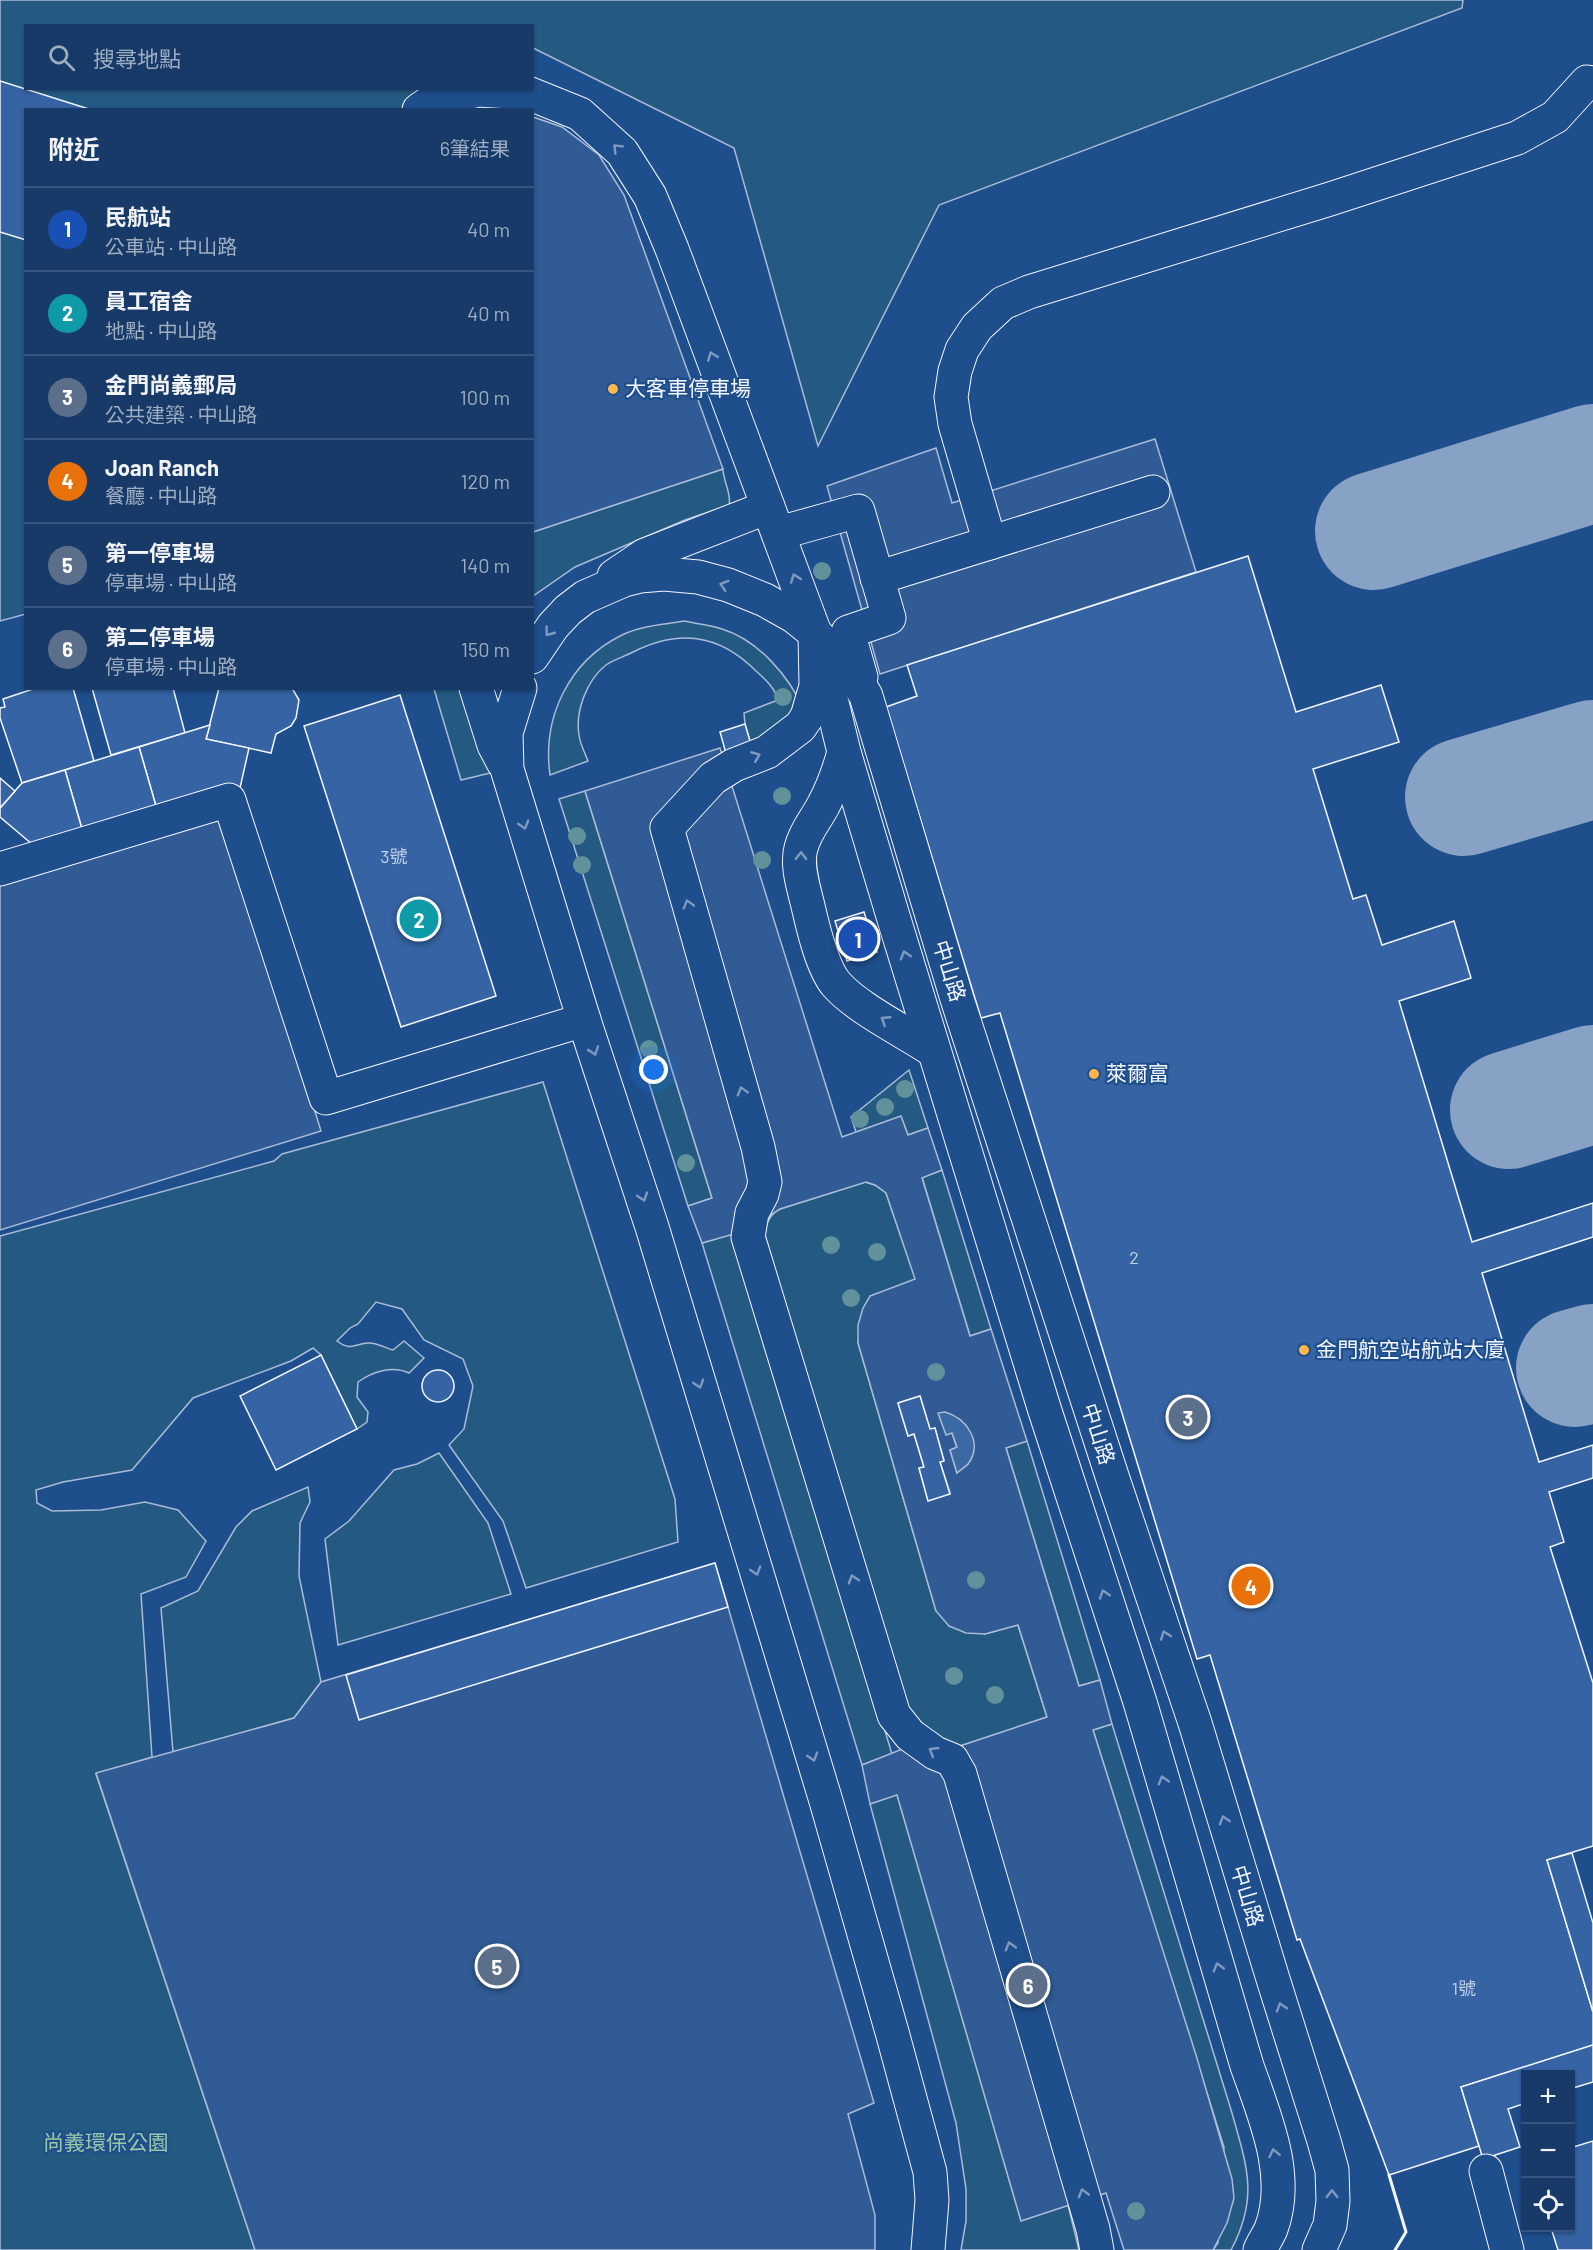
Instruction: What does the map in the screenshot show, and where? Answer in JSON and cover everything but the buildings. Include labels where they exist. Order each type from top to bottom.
[{"type":"street","points":[[990,543],[955,424],[951,397],[955,371],[962,350],[977,327],[1003,303],[1039,289],[1330,199],[1517,138],[1555,117],[1591,76]]},
{"type":"street","points":[[422,108],[429,103],[478,90],[528,93],[580,114],[622,152],[650,196],[668,239],[815,633],[816,686],[807,717],[800,727],[767,752],[734,765],[713,778],[667,828],[758,1147],[765,1182],[762,1194],[752,1213],[748,1236],[753,1253],[894,1715],[910,1735],[934,1753],[952,1760],[960,1774],[1093,2229],[1097,2250]]},
{"type":"street","points":[[877,578],[1153,492]]},
{"type":"street","points":[[604,587],[628,565],[645,555],[773,520],[858,511],[890,618],[848,632],[866,696]]},
{"type":"street","name":"中山路","points":[[534,654],[553,626],[568,610],[585,597],[604,587],[648,575],[698,577],[728,585],[765,600],[795,616],[840,659],[866,696],[961,1010],[1109,1469],[1195,1723],[1324,2141],[1332,2170],[1332,2201],[1329,2225],[1319,2250]]},
{"type":"street","name":"中山路","points":[[815,633],[844,752],[934,1051],[1052,1433],[1140,1702],[1247,2066],[1267,2123],[1276,2162],[1278,2197],[1271,2229],[1260,2250]]},
{"type":"street","points":[[477,690],[494,745],[507,769],[584,1020],[650,1219],[826,1800],[930,2172],[932,2199],[928,2250]]},
{"type":"street","points":[[507,769],[506,733],[519,690]]},
{"type":"street","points":[[844,752],[838,775],[824,805],[807,829],[800,851],[803,883],[812,921],[824,960],[835,983],[852,998],[934,1051]]},
{"type":"street","points":[[0,868],[229,800],[326,1098],[584,1020]]},
{"type":"street","points":[[1486,2171],[1507,2250]]},
{"type":"green space","points":[[0,0],[1463,0],[1462,8],[939,205],[818,446],[734,148],[534,48],[534,24],[24,24],[24,90],[495,90],[427,108],[24,108],[24,615],[0,621]]},
{"type":"green space","points":[[723,469],[729,505],[685,520],[575,567],[534,595],[534,532]]},
{"type":"green space","points":[[685,621],[713,626],[735,634],[760,650],[781,672],[804,710],[752,748],[744,713],[778,700],[769,684],[742,658],[712,642],[681,638],[665,640],[615,660],[599,671],[588,687],[579,716],[581,745],[588,761],[550,775],[550,732],[555,712],[574,675],[587,660],[603,646],[629,632]]},
{"type":"green space","points":[[434,690],[476,690],[507,769],[461,780]]},
{"type":"green space","points":[[585,791],[712,1198],[688,1206],[559,799]]},
{"type":"green space","points":[[909,1070],[928,1128],[908,1135],[901,1117],[856,1132],[851,1117]]},
{"type":"green space","name":"尚義環保公園","points":[[543,1082],[675,1499],[678,1542],[526,1588],[503,1521],[449,1445],[464,1429],[473,1386],[463,1359],[424,1340],[402,1309],[376,1302],[358,1324],[350,1328],[337,1341],[346,1346],[372,1343],[393,1350],[404,1341],[424,1358],[409,1373],[396,1370],[382,1371],[358,1382],[357,1397],[368,1412],[367,1422],[357,1429],[321,1355],[313,1348],[291,1361],[193,1398],[132,1470],[63,1482],[36,1490],[37,1503],[52,1511],[101,1510],[145,1502],[178,1510],[206,1541],[186,1577],[141,1594],[152,1757],[96,1774],[255,2250],[0,2250],[0,1236],[274,1161],[282,1154]]},
{"type":"green space","points":[[942,1170],[991,1329],[970,1336],[922,1177]]},
{"type":"green space","points":[[865,1182],[875,1185],[886,1193],[916,1280],[870,1296],[858,1343],[936,1611],[985,1634],[1018,1625],[1047,1717],[954,1748],[908,1723],[765,1235],[769,1220],[780,1209]]},
{"type":"green space","points":[[734,1233],[892,1754],[862,1765],[702,1243]]},
{"type":"green space","points":[[1027,1441],[1100,1680],[1079,1686],[1006,1448]]},
{"type":"green space","points":[[439,1453],[488,1523],[511,1594],[338,1645],[325,1539],[349,1521],[394,1470],[417,1464]]},
{"type":"green space","points":[[308,1487],[310,1502],[300,1523],[299,1576],[321,1682],[294,1718],[173,1752],[161,1608],[198,1591],[236,1527],[252,1511]]},
{"type":"green space","points":[[1112,1724],[1232,2113],[1246,2166],[1248,2198],[1240,2231],[1231,2250],[1213,2250],[1218,2243],[1224,2147],[1093,1730]]},
{"type":"green space","points":[[897,1794],[1021,2220],[1068,2205],[1079,2250],[961,2250],[966,2221],[966,2189],[956,2123],[870,1804]]},
{"type":"shaded area","name":"大客車停車場","points":[[534,117],[562,127],[599,155],[624,195],[723,469],[534,532]]},
{"type":"shaded area","points":[[1155,439],[1196,572],[880,674],[827,486],[936,448],[952,503]]},
{"type":"shaded area","points":[[720,748],[842,1137],[901,1116],[908,1135],[928,1128],[942,1170],[922,1178],[970,1336],[991,1329],[1027,1441],[1006,1448],[1079,1686],[1100,1680],[1112,1724],[1093,1730],[1196,2055],[1232,2179],[1234,2198],[1227,2223],[1213,2250],[1124,2250],[1106,2193],[1021,2221],[897,1795],[870,1804],[862,1765],[925,1740],[954,1748],[1047,1717],[1018,1625],[985,1634],[966,1633],[949,1626],[936,1611],[858,1343],[858,1325],[863,1308],[870,1296],[915,1279],[886,1193],[866,1182],[780,1209],[772,1214],[766,1225],[702,1243],[688,1206],[712,1198],[585,791]],"holes":[[[920,1396],[930,1429],[935,1428],[944,1460],[940,1462],[950,1493],[928,1500],[919,1468],[924,1467],[914,1434],[908,1436],[898,1403]],[[952,1433],[968,1464],[957,1473],[950,1450],[957,1448]]]},
{"type":"shaded area","points":[[224,815],[321,1131],[0,1230],[0,884]]},
{"type":"shaded area","points":[[945,1412],[966,1425],[973,1439],[972,1456],[968,1464],[957,1473],[950,1450],[957,1447],[952,1433],[946,1435],[938,1413]]},
{"type":"shaded area","points":[[715,1563],[874,2103],[848,2114],[875,2215],[875,2250],[255,2250],[96,1773],[294,1718],[321,1682]]},
{"type":"taxiway","points":[[1374,531],[1593,463]]},
{"type":"taxiway","points":[[1464,797],[1593,759]]},
{"type":"taxiway","points":[[1509,1110],[1593,1084]]},
{"type":"taxiway","points":[[1575,1368],[1593,1363]]},
{"type":"wall","points":[[1389,2175],[1406,2232],[1395,2250]]},
{"type":"place","name":"大客車停車場","points":[[613,389]]},
{"type":"place","name":"員工宿舍","points":[[419,919]]},
{"type":"place","name":"民航站","points":[[858,939]]},
{"type":"place","name":"萊爾富","points":[[1094,1074]]},
{"type":"place","name":"金門航空站航站大廈","points":[[1304,1350]]},
{"type":"place","name":"金門尚義郵局","points":[[1188,1417]]},
{"type":"place","name":"Joan Ranch","points":[[1251,1586]]},
{"type":"place","name":"第一停車場","points":[[497,1966]]},
{"type":"place","name":"第二停車場","points":[[1028,1985]]}]
